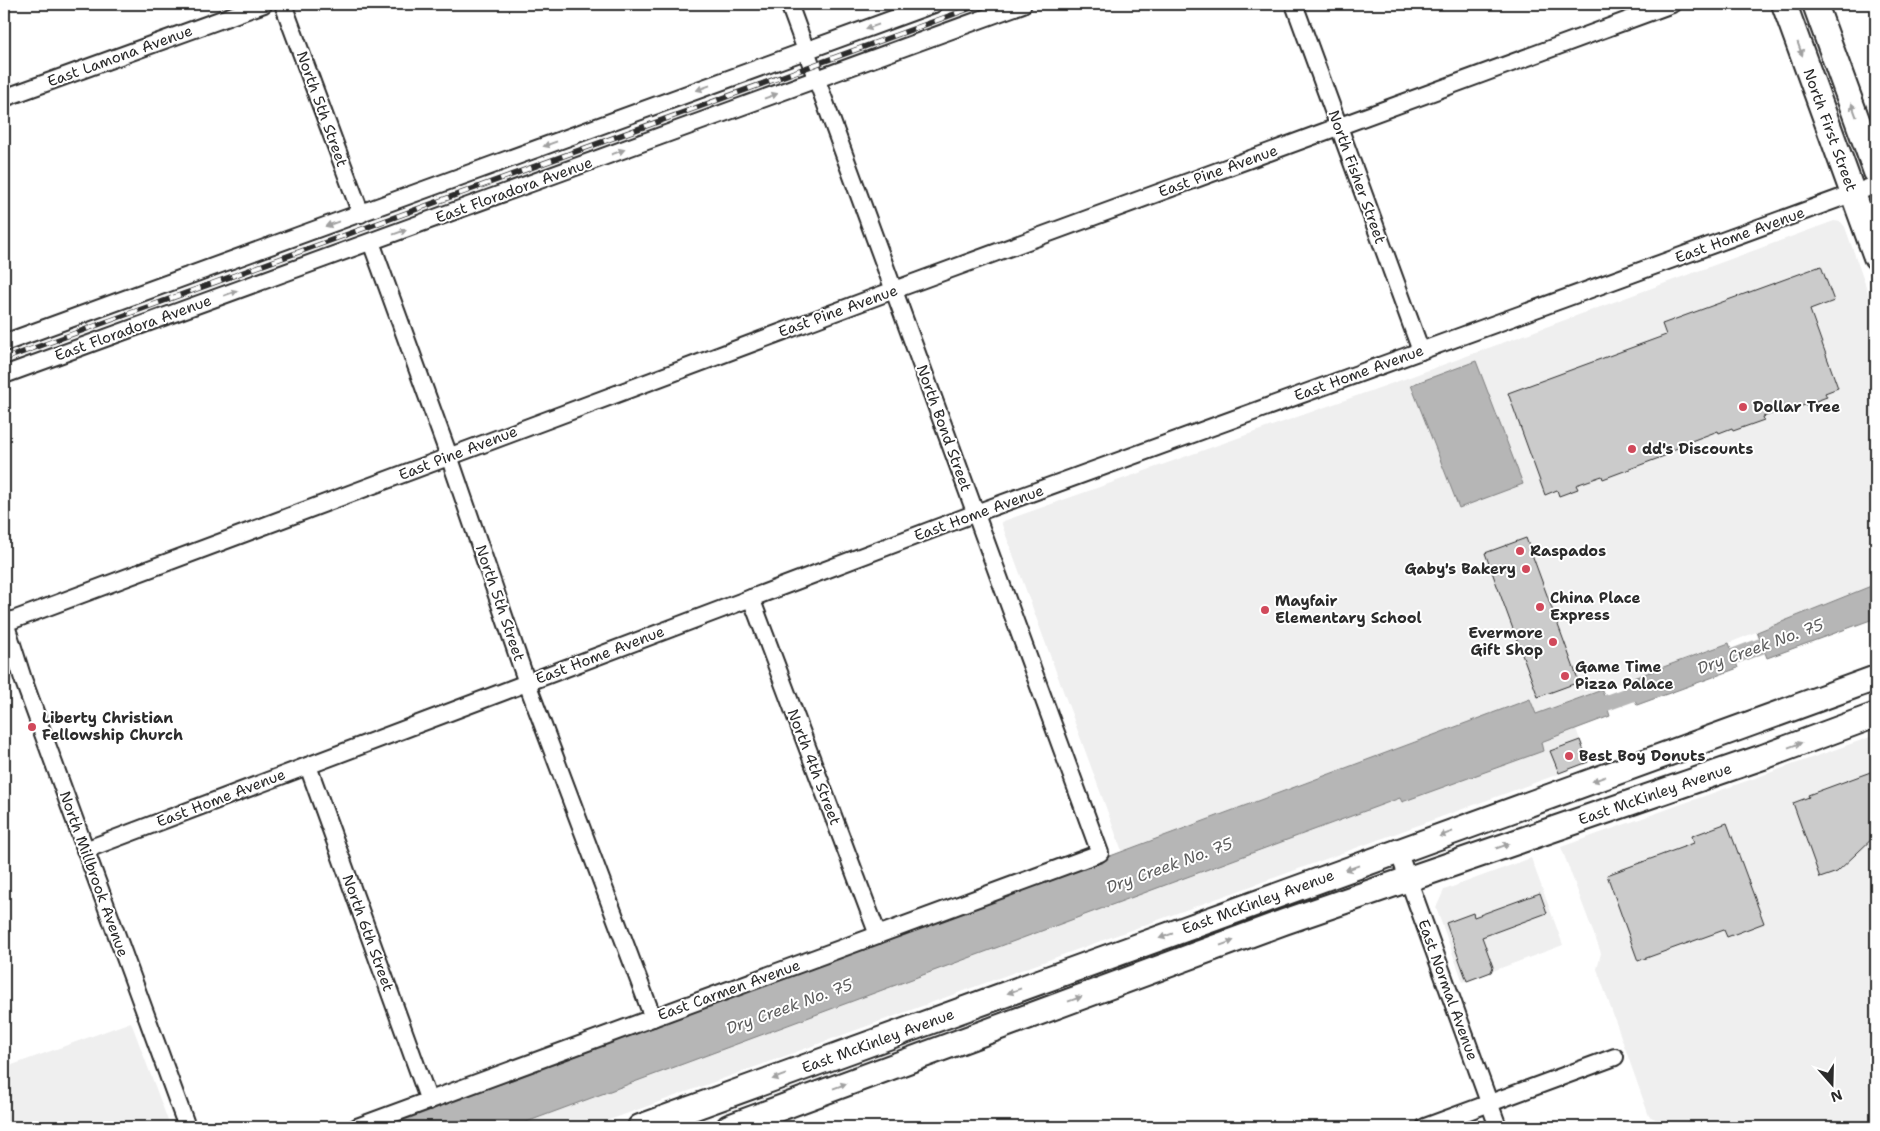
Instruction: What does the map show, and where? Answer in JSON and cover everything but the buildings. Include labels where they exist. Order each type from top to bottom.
[{"type":"main road","name":"North First Street","points":[[1784,4],[1876,257]]},
{"type":"main road","name":"North First Street","points":[[1815,4],[1876,172]]},
{"type":"main road","name":"East McKinley Avenue","points":[[640,1127],[1876,678]]},
{"type":"main road","points":[[1763,757],[1764,747],[1780,729],[1876,691]]},
{"type":"main road","name":"East McKinley Avenue","points":[[729,1127],[1284,922],[1763,757],[1876,715]]},
{"type":"main road","points":[[1584,818],[1644,778],[1761,735],[1768,729],[1772,716]]},
{"type":"street","name":"East Lamona Avenue","points":[[4,98],[264,4]]},
{"type":"street","name":"North 5th Street","points":[[283,4],[361,214]]},
{"type":"street","name":"North Bond Street","points":[[789,4],[1100,853]]},
{"type":"street","name":"East Floradora Avenue","points":[[4,344],[934,4]]},
{"type":"street","name":"East Floradora Avenue","points":[[4,375],[1023,4]]},
{"type":"street","name":"North Fisher Street","points":[[1294,4],[1421,351]]},
{"type":"street","name":"East Pine Avenue","points":[[4,621],[894,290],[1672,4]]},
{"type":"street","name":"East Home Avenue","points":[[85,850],[976,513],[1876,185]]},
{"type":"street","name":"North 5th Street","points":[[371,242],[449,456],[528,682],[653,1018]]},
{"type":"street","name":"North 4th Street","points":[[751,598],[878,935]]},
{"type":"street","name":"North Millbrook Avenue","points":[[4,621],[23,679],[186,1127]]},
{"type":"street","name":"North 6th Street","points":[[308,766],[429,1101]]},
{"type":"street","name":"East Normal Avenue","points":[[1398,852],[1498,1127]]},
{"type":"street","name":"East Carmen Avenue","points":[[358,1127],[1100,853]]},
{"type":"street","points":[[1425,1127],[1614,1057]]},
{"type":"shaded area","points":[[1834,221],[1841,222],[1845,227],[1876,315],[1876,584],[1729,643],[1536,714],[1530,699],[1122,851],[1001,522],[1407,378]]},
{"type":"shaded area","points":[[1576,729],[1589,763],[590,1127],[513,1127],[1401,797],[1402,801],[1543,751],[1540,742]]},
{"type":"shaded area","points":[[1876,735],[1876,1127],[1672,1127],[1649,1116],[1597,969],[1601,953],[1561,847]]},
{"type":"shaded area","points":[[1531,858],[1563,945],[1463,982],[1436,908],[1444,890]]},
{"type":"shaded area","points":[[131,1022],[170,1126],[4,1127],[4,1068]]},
{"type":"water","points":[[1476,361],[1523,484],[1459,508],[1411,385]]},
{"type":"water","points":[[1876,584],[1876,618],[1767,658],[1757,632]]},
{"type":"water","points":[[1729,643],[1738,668],[1637,705],[1628,680]]},
{"type":"water","points":[[1602,690],[1610,716],[1541,742],[1543,751],[1402,802],[1400,798],[513,1127],[386,1127],[1530,699],[1536,714]]},
{"type":"waterway","name":"Dry Creek No. 75","points":[[1714,664],[1782,638]]},
{"type":"waterway","name":"Dry Creek No. 75","points":[[1587,710],[1653,686]]},
{"type":"railway","points":[[4,359],[982,4]]},
{"type":"place","name":"Dollar Tree","points":[[1743,407]]},
{"type":"place","name":"dd's Discounts","points":[[1632,449]]},
{"type":"place","name":"Raspados","points":[[1520,551]]},
{"type":"place","name":"Gaby's Bakery","points":[[1526,569]]},
{"type":"place","name":"China Place Express","points":[[1540,607]]},
{"type":"place","name":"Mayfair Elementary School","points":[[1265,610]]},
{"type":"place","name":"Evermore Gift Shop","points":[[1553,642]]},
{"type":"place","name":"Game Time Pizza Palace","points":[[1565,676]]},
{"type":"place","name":"Liberty Christian Fellowship Church","points":[[32,727]]},
{"type":"place","name":"Best Boy Donuts","points":[[1569,756]]}]
